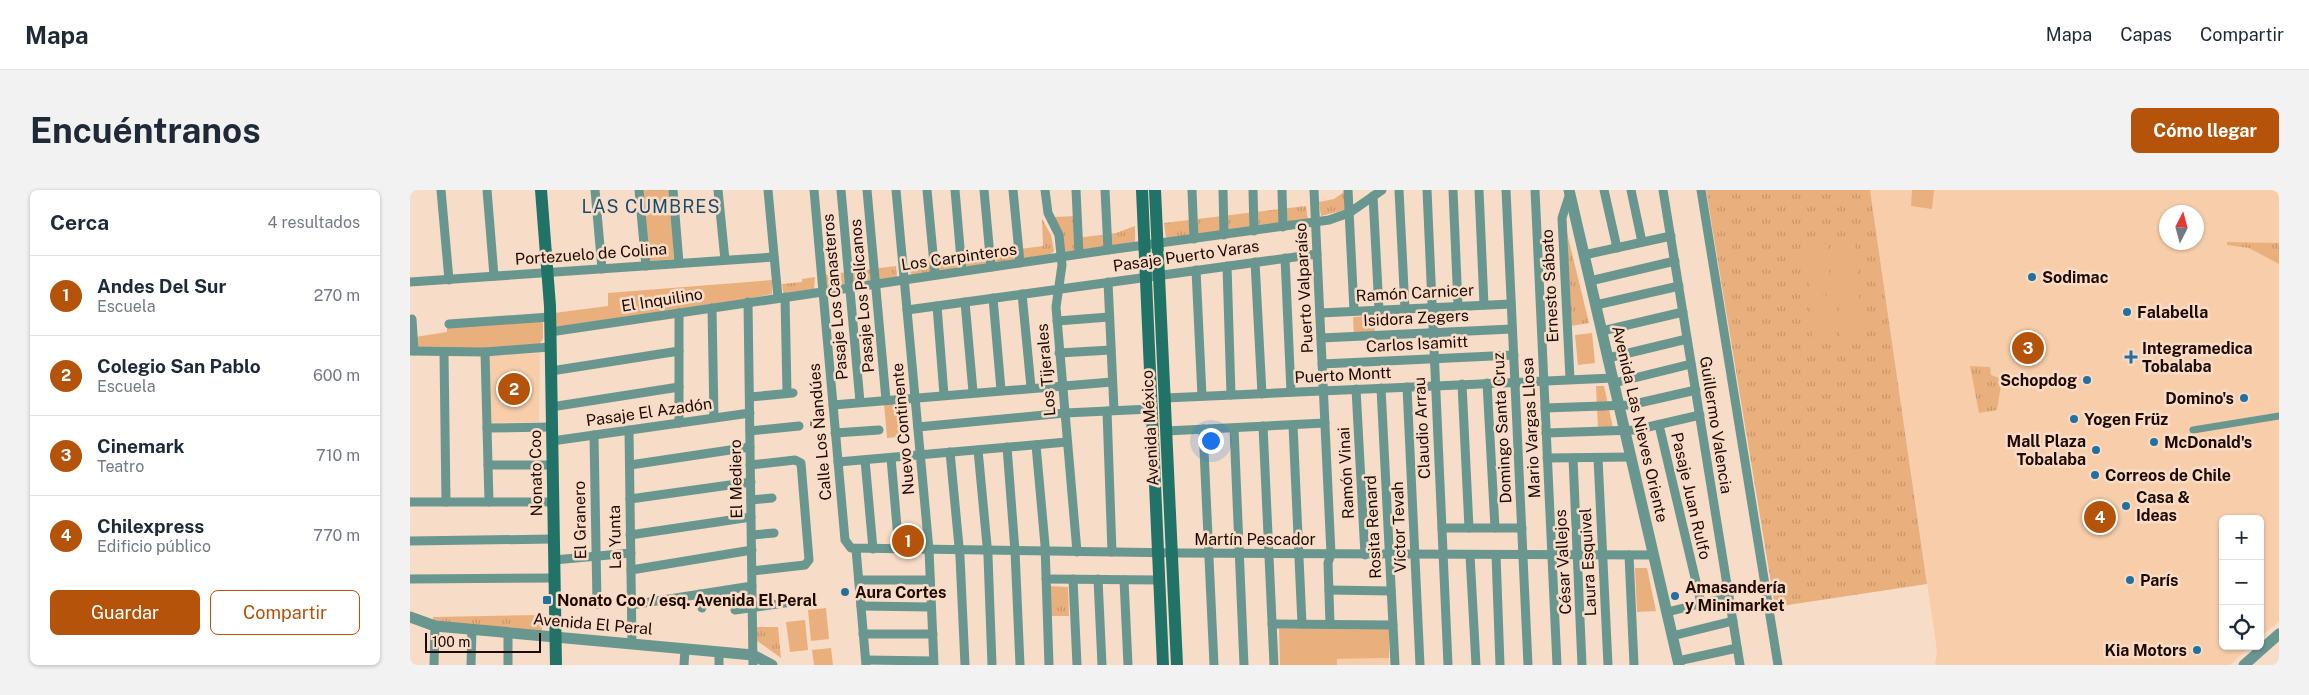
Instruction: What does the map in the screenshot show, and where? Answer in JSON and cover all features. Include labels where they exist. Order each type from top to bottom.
[{"type":"main road","name":"Nonato Coo","points":[[541,190],[550,317],[556,665]]},
{"type":"main road","name":"Avenida México","points":[[1142,190],[1163,665]]},
{"type":"main road","name":"Avenida México","points":[[1155,190],[1177,665]]},
{"type":"street","points":[[441,190],[449,280]]},
{"type":"street","points":[[487,190],[494,276]]},
{"type":"street","points":[[595,190],[602,269]]},
{"type":"street","points":[[639,190],[646,266]]},
{"type":"street","points":[[673,190],[679,263]]},
{"type":"street","points":[[718,190],[724,260]]},
{"type":"street","points":[[750,397],[790,393],[768,190]]},
{"type":"street","name":"Calle Los Ñandúes","points":[[814,190],[846,542],[851,548],[856,549],[866,663]]},
{"type":"street","name":"Pasaje Los Canasteros","points":[[841,190],[860,402]]},
{"type":"street","name":"Pasaje Los Pelícanos","points":[[867,190],[886,400]]},
{"type":"street","name":"Nuevo Continente","points":[[896,190],[929,550],[934,663]]},
{"type":"street","points":[[926,190],[934,275]]},
{"type":"street","points":[[955,190],[962,271]]},
{"type":"street","points":[[984,190],[991,267]]},
{"type":"street","points":[[1013,190],[1020,263]]},
{"type":"street","name":"Los Tijerales","points":[[1045,190],[1048,213],[1058,235],[1062,257],[1062,273],[1055,303],[1077,552]]},
{"type":"street","points":[[1076,190],[1079,254]]},
{"type":"street","points":[[1105,190],[1108,250]]},
{"type":"street","points":[[1192,190],[1194,239]]},
{"type":"street","points":[[1223,190],[1224,235]]},
{"type":"street","points":[[1252,190],[1254,231]]},
{"type":"street","points":[[1282,190],[1283,227]]},
{"type":"street","name":"Puerto Valparaíso","points":[[1314,190],[1331,554],[1328,563],[1330,624]]},
{"type":"street","points":[[1348,190],[1354,311]]},
{"type":"street","name":"Los Carpinteros","points":[[781,297],[1316,222],[1338,218],[1349,213],[1382,190]]},
{"type":"street","points":[[1399,190],[1405,309]]},
{"type":"street","name":"Claudio Arrau","points":[[1427,190],[1448,665]]},
{"type":"street","points":[[1453,190],[1458,306]]},
{"type":"street","points":[[1479,190],[1484,305]]},
{"type":"street","name":"Domingo Santa Cruz","points":[[1506,190],[1528,665]]},
{"type":"street","name":"Mario Vargas Llosa","points":[[1534,190],[1557,665]]},
{"type":"street","points":[[1604,190],[1618,248]]},
{"type":"street","points":[[1631,190],[1642,242]]},
{"type":"street","name":"Guillermo Valencia","points":[[1663,190],[1740,665]]},
{"type":"street","points":[[1701,190],[1778,665]]},
{"type":"street","name":"Avenida Las Nieves Oriente","points":[[1570,191],[1679,663]]},
{"type":"street","name":"Ernesto Sábato","points":[[1570,191],[1562,218],[1570,380]]},
{"type":"street","points":[[1373,196],[1379,310]]},
{"type":"street","points":[[1584,255],[1671,236]]},
{"type":"street","name":"Pasaje Puerto Varas","points":[[907,310],[1317,254]]},
{"type":"street","name":"Portezuelo de Colina","points":[[410,282],[774,257]]},
{"type":"street","points":[[1286,258],[1291,392]]},
{"type":"street","points":[[1590,281],[1675,261]]},
{"type":"street","points":[[1255,262],[1262,394]]},
{"type":"street","points":[[1227,266],[1232,395]]},
{"type":"street","points":[[1196,270],[1202,396]]},
{"type":"street","points":[[1108,282],[1112,382],[1110,410],[1112,552]]},
{"type":"street","points":[[1596,306],[1679,286]]},
{"type":"street","points":[[1022,294],[1031,387]]},
{"type":"street","name":"El Inquilino","points":[[550,332],[781,297]]},
{"type":"street","points":[[993,298],[1001,390]]},
{"type":"street","name":"El Mediero","points":[[748,302],[753,660]]},
{"type":"street","points":[[965,302],[973,392]]},
{"type":"street","name":"Ramón Carnicer","points":[[1320,313],[1511,304]]},
{"type":"street","points":[[937,306],[944,395]]},
{"type":"street","points":[[712,308],[714,418]]},
{"type":"street","points":[[1602,331],[1683,312]]},
{"type":"street","points":[[679,313],[679,423]]},
{"type":"street","points":[[449,324],[550,317]]},
{"type":"street","points":[[1057,321],[1109,317]]},
{"type":"street","points":[[412,319],[412,351],[444,353],[485,352],[550,347]]},
{"type":"street","name":"Isidora Zegers","points":[[1321,338],[1512,329]]},
{"type":"street","points":[[1608,358],[1687,339]]},
{"type":"street","points":[[1060,353],[1111,350]]},
{"type":"street","points":[[551,371],[679,351]]},
{"type":"street","points":[[485,352],[489,502]]},
{"type":"street","points":[[444,353],[446,502]]},
{"type":"street","name":"Carlos Isamitt","points":[[1322,364],[1514,355]]},
{"type":"street","name":"Puerto Montt","points":[[1164,398],[1462,384],[1613,380],[1692,364]]},
{"type":"street","points":[[833,404],[1062,384],[1112,382]]},
{"type":"street","points":[[1487,383],[1495,528]]},
{"type":"street","points":[[1462,384],[1470,528]]},
{"type":"street","name":"Víctor Tevah","points":[[1407,387],[1420,665]]},
{"type":"street","points":[[551,407],[679,388]]},
{"type":"street","name":"Rosita Renard","points":[[1381,388],[1395,665]]},
{"type":"street","name":"Ramón Vinai","points":[[1356,389],[1365,555]]},
{"type":"street","points":[[1545,408],[1630,405],[1696,390]]},
{"type":"street","points":[[918,426],[1065,413],[1152,409]]},
{"type":"street","name":"Pasaje El Azadón","points":[[552,441],[750,413]]},
{"type":"street","points":[[1546,433],[1625,431],[1700,415]]},
{"type":"street","points":[[2193,430],[2279,416]]},
{"type":"street","points":[[1166,431],[1325,423]]},
{"type":"street","points":[[1293,425],[1302,624]]},
{"type":"street","name":"Pasaje Juan Rulfo","points":[[1659,425],[1701,603]]},
{"type":"street","points":[[750,431],[799,426]]},
{"type":"street","points":[[1263,426],[1274,665]]},
{"type":"street","points":[[487,428],[552,427]]},
{"type":"street","points":[[1234,428],[1244,665]]},
{"type":"street","points":[[1203,429],[1214,665]]},
{"type":"street","name":"La Yunta","points":[[629,430],[632,644]]},
{"type":"street","points":[[835,433],[879,430]]},
{"type":"street","name":"El Granero","points":[[594,435],[596,604]]},
{"type":"street","points":[[838,462],[1067,442]]},
{"type":"street","points":[[1036,445],[1050,665]]},
{"type":"street","points":[[630,465],[750,447]]},
{"type":"street","points":[[1007,447],[1015,551],[1020,665]]},
{"type":"street","points":[[978,450],[987,551],[992,665]]},
{"type":"street","points":[[950,452],[965,665]]},
{"type":"street","points":[[1547,458],[1631,457]]},
{"type":"street","points":[[891,458],[899,550]]},
{"type":"street","name":"César Vallejos","points":[[1573,458],[1582,665]]},
{"type":"street","name":"Laura Esquivel","points":[[1598,458],[1608,665]]},
{"type":"street","points":[[865,460],[873,549]]},
{"type":"street","points":[[750,465],[798,461],[801,465],[809,563],[752,571]]},
{"type":"street","points":[[488,465],[552,465]]},
{"type":"street","points":[[630,499],[751,482]]},
{"type":"street","points":[[751,500],[772,498]]},
{"type":"street","points":[[410,502],[553,502]]},
{"type":"street","points":[[630,535],[751,516]]},
{"type":"street","points":[[1442,528],[1522,528]]},
{"type":"street","points":[[752,535],[774,533]]},
{"type":"street","points":[[410,541],[553,539]]},
{"type":"street","name":"Martín Pescador","points":[[856,549],[1239,554],[1654,556]]},
{"type":"street","points":[[631,570],[752,550]]},
{"type":"street","points":[[554,560],[631,553]]},
{"type":"street","points":[[1470,555],[1476,665]]},
{"type":"street","points":[[1496,555],[1500,665]]},
{"type":"street","points":[[1629,555],[1634,665]]},
{"type":"street","points":[[410,579],[554,578]]},
{"type":"street","points":[[1046,579],[1159,580]]},
{"type":"street","points":[[1072,579],[1077,665]]},
{"type":"street","points":[[858,580],[930,580]]},
{"type":"street","points":[[1098,580],[1102,665]]},
{"type":"street","points":[[1124,580],[1128,665]]},
{"type":"street","points":[[631,605],[752,586]]},
{"type":"street","points":[[1329,590],[1391,591]]},
{"type":"street","points":[[700,594],[702,608]]},
{"type":"street","points":[[1667,612],[1729,596]]},
{"type":"street","points":[[735,610],[753,608],[763,604],[813,599]]},
{"type":"street","points":[[861,606],[931,607]]},
{"type":"street","name":"Avenida El Peral","points":[[410,617],[435,626],[720,652],[772,665]]},
{"type":"street","points":[[1672,636],[1733,621]]},
{"type":"street","points":[[1272,624],[1393,624]]},
{"type":"street","points":[[434,665],[435,626]]},
{"type":"street","points":[[471,665],[472,630]]},
{"type":"street","points":[[508,633],[508,665]]},
{"type":"street","points":[[863,634],[932,634]]},
{"type":"street","points":[[2244,665],[2279,634]]},
{"type":"street","points":[[1679,663],[1737,648]]},
{"type":"street","points":[[684,665],[685,649]]},
{"type":"street","points":[[719,665],[720,652]]},
{"type":"street","points":[[866,663],[934,663]]},
{"type":"shaded area","points":[[1870,190],[2279,190],[2279,621],[2264,634],[2264,515],[2219,515],[2219,650],[2247,650],[2230,665],[1935,665],[1937,651]]},
{"type":"shaded area","points":[[540,353],[539,422],[488,423],[487,356]]},
{"type":"shaded area","points":[[1389,658],[1389,665],[1337,665],[1337,659]]},
{"type":"green space","name":"LAS CUMBRES","points":[[642,190],[670,190],[674,259],[651,261],[648,259]]},
{"type":"green space","points":[[1706,190],[1870,190],[1927,584],[1775,607]]},
{"type":"green space","points":[[1912,190],[1934,190],[1932,209],[1911,206]]},
{"type":"green space","points":[[1344,192],[1345,210],[1321,216],[1319,202],[1334,199]]},
{"type":"green space","points":[[1306,206],[1308,221],[1166,238],[1164,223]]},
{"type":"green space","points":[[1076,216],[1077,238],[1116,233],[1135,226],[1135,242],[1065,252],[1054,217]]},
{"type":"green space","points":[[1042,219],[1051,235],[1054,251],[1047,257],[911,276],[910,263],[1043,246]]},
{"type":"green space","points":[[1567,233],[1589,323],[1571,326]]},
{"type":"green space","points":[[1855,241],[1858,286],[1836,287],[1834,242]]},
{"type":"green space","points":[[2227,242],[2279,243],[2279,264],[2249,248],[2227,245]]},
{"type":"green space","points":[[1828,244],[1830,288],[1809,290],[1806,245]]},
{"type":"green space","points":[[896,266],[897,278],[826,287],[824,275]]},
{"type":"green space","points":[[815,277],[814,289],[783,292],[782,284],[802,282],[802,279]]},
{"type":"green space","points":[[772,280],[772,294],[555,327],[554,313],[608,306],[608,293]]},
{"type":"green space","points":[[1859,294],[1862,338],[1840,340],[1838,295]]},
{"type":"green space","points":[[1831,295],[1834,339],[1812,341],[1810,296]]},
{"type":"green space","points":[[1374,316],[1375,335],[1354,336],[1353,317]]},
{"type":"green space","points":[[543,321],[543,339],[538,346],[445,350],[415,347],[415,337],[447,332],[447,327]]},
{"type":"green space","points":[[1592,333],[1595,363],[1578,365],[1575,335]]},
{"type":"green space","points":[[1970,366],[1990,367],[1991,375],[2002,379],[1997,410],[1979,413]]},
{"type":"green space","points":[[1596,386],[1604,386],[1613,428],[1598,429]]},
{"type":"green space","points":[[907,401],[910,436],[887,438],[884,403]]},
{"type":"green space","points":[[1635,568],[1647,568],[1656,611],[1637,612]]},
{"type":"green space","points":[[1048,586],[1068,587],[1069,616],[1050,616]]},
{"type":"green space","points":[[826,608],[829,639],[811,641],[808,610]]},
{"type":"green space","points":[[542,615],[542,633],[433,621],[433,617]]},
{"type":"green space","points":[[805,620],[808,650],[790,652],[786,622]]},
{"type":"green space","points":[[754,627],[778,627],[781,658],[756,640]]},
{"type":"green space","points":[[1389,628],[1389,658],[1337,659],[1337,665],[1280,665],[1279,629]]},
{"type":"green space","points":[[831,648],[833,665],[814,665],[812,650]]},
{"type":"place","name":"Sodimac","points":[[2032,277]]},
{"type":"place","name":"Falabella","points":[[2127,312]]},
{"type":"place","name":"Cinemark","points":[[2028,348]]},
{"type":"place","name":"Integramedica Tobalaba","points":[[2131,357]]},
{"type":"place","name":"Schopdog","points":[[2087,380]]},
{"type":"place","name":"Colegio San Pablo","points":[[514,389]]},
{"type":"place","name":"Domino's","points":[[2244,398]]},
{"type":"place","name":"Yogen Früz","points":[[2074,419]]},
{"type":"place","name":"McDonald's","points":[[2154,442]]},
{"type":"place","name":"Mall Plaza Tobalaba","points":[[2096,450]]},
{"type":"place","name":"Correos de Chile","points":[[2095,475]]},
{"type":"place","name":"Casa & Ideas","points":[[2126,506]]},
{"type":"place","name":"Chilexpress","points":[[2100,517]]},
{"type":"place","name":"Andes Del Sur","points":[[908,541]]},
{"type":"place","name":"París","points":[[2130,580]]},
{"type":"place","name":"Aura Cortes","points":[[845,592]]},
{"type":"place","name":"Amasandería y Minimarket","points":[[1675,596]]},
{"type":"place","name":"Nonato Coo / esq. Avenida El Peral","points":[[547,600]]},
{"type":"place","name":"Kia Motors","points":[[2197,650]]},
{"type":"district","name":"LAS CUMBRES","points":[[651,206]]}]
